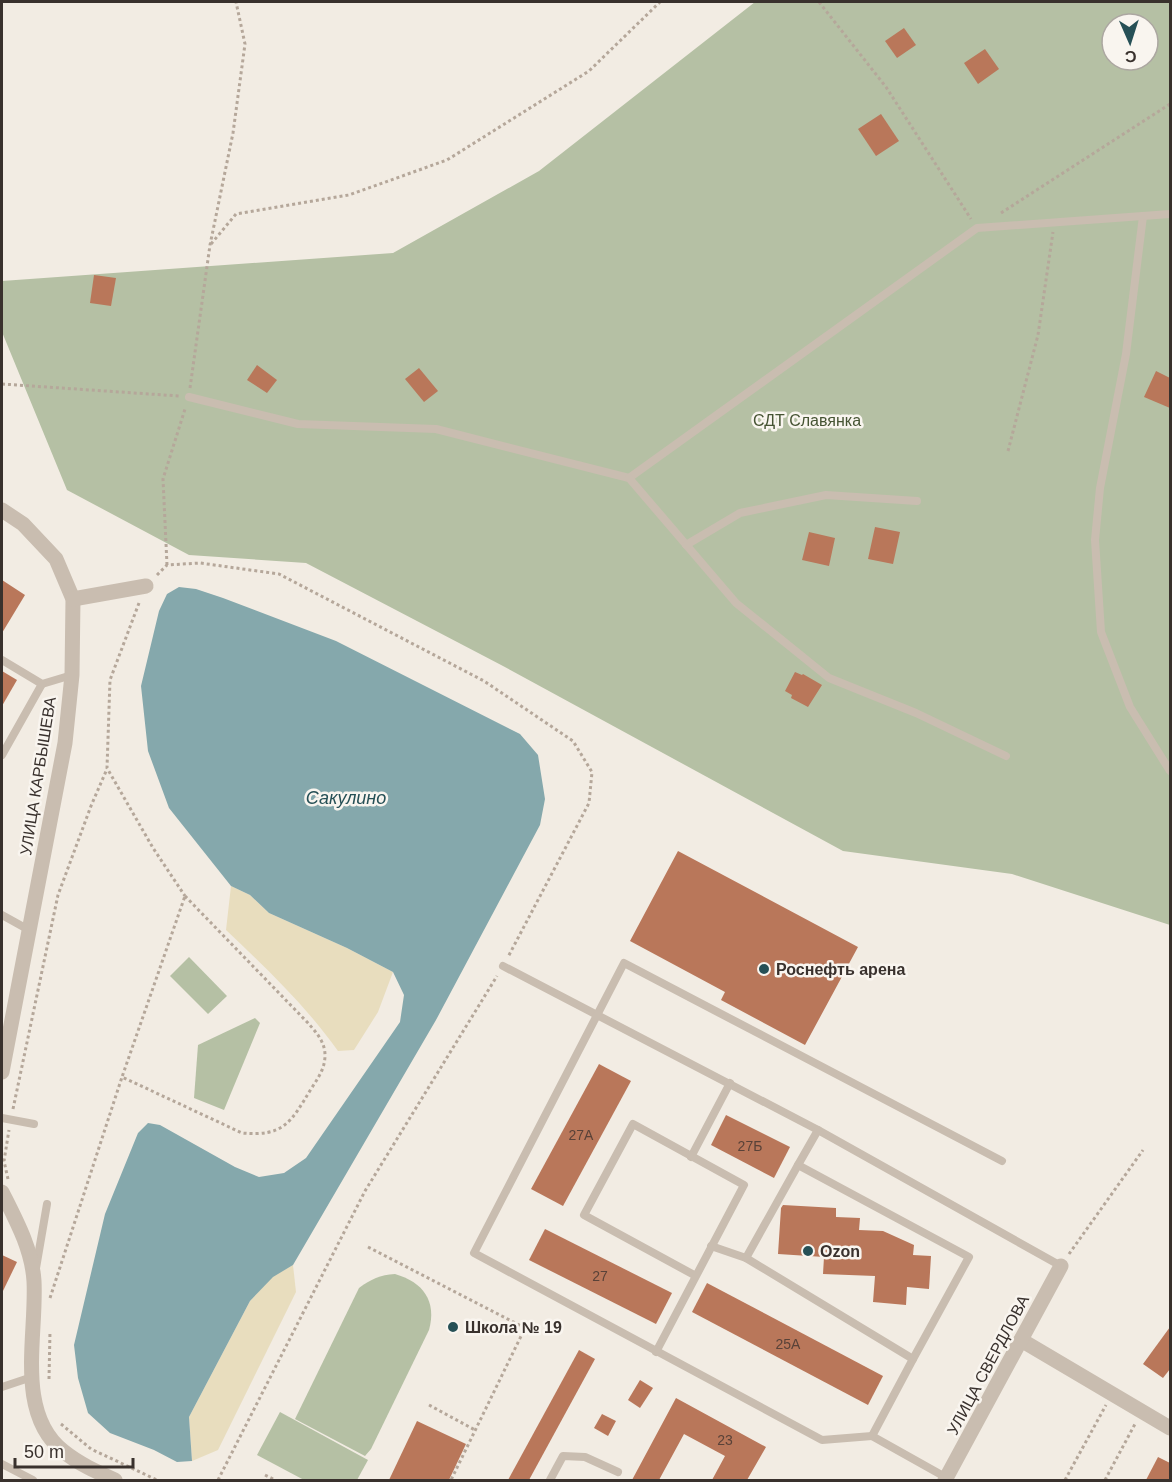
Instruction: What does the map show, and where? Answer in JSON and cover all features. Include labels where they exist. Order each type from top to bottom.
[{"type":"street","name":"УЛИЦА КАРБЫШЕВА","points":[[2,510],[23,524],[56,559],[74,599],[72,675],[65,743],[2,1071]]},
{"type":"street","points":[[74,599],[146,586]]},
{"type":"street","points":[[7,1190],[26,1241],[34,1280],[32,1377],[34,1402],[44,1428],[62,1450],[91,1469],[115,1480]]},
{"type":"street","name":"УЛИЦА СВЕРДЛОВА","points":[[946,1479],[1061,1266]]},
{"type":"street","points":[[1021,1340],[1170,1428]]},
{"type":"lane","points":[[630,478],[977,228],[1170,214]]},
{"type":"lane","points":[[1143,216],[1126,354],[1101,488],[1095,540],[1101,632],[1130,707],[1170,771]]},
{"type":"lane","points":[[189,396],[298,424],[436,429],[630,478],[736,603],[829,678],[916,713],[1006,756]]},
{"type":"lane","points":[[686,544],[740,513],[826,495],[917,501]]},
{"type":"lane","points":[[2,660],[42,684]]},
{"type":"lane","points":[[2,755],[42,684],[72,675]]},
{"type":"lane","points":[[2,915],[29,930]]},
{"type":"lane","points":[[946,1479],[872,1436],[822,1440],[474,1253],[624,963],[1002,1161]]},
{"type":"lane","points":[[503,966],[818,1130],[1061,1266]]},
{"type":"lane","points":[[691,1157],[730,1083]]},
{"type":"lane","points":[[6,1118],[34,1124]]},
{"type":"lane","points":[[656,1352],[744,1185],[633,1124],[584,1215],[696,1276]]},
{"type":"lane","points":[[746,1258],[818,1130]]},
{"type":"lane","points":[[798,1165],[969,1257],[872,1436]]},
{"type":"lane","points":[[34,1280],[47,1204]]},
{"type":"lane","points":[[711,1246],[746,1258],[913,1359]]},
{"type":"lane","points":[[2,1387],[32,1377]]},
{"type":"lane","points":[[550,1480],[562,1456],[585,1457],[618,1472]]},
{"type":"lane","points":[[2,1464],[33,1480]]},
{"type":"path","points":[[244,2],[237,2],[245,44],[233,133],[210,245],[236,214],[349,195],[447,160],[589,71],[660,2]]},
{"type":"path","points":[[819,2],[886,87],[977,228],[1170,104]]},
{"type":"path","points":[[1008,451],[1038,334],[1054,223]]},
{"type":"path","points":[[2,384],[189,396]]},
{"type":"path","points":[[7,1190],[8,1178],[4,1161],[6,1118],[58,895],[107,768],[110,680],[146,586],[167,565],[200,562],[279,574],[484,681],[573,741],[592,772],[589,803],[503,966],[365,1191],[218,1480]]},
{"type":"path","points":[[107,768],[153,848],[185,896],[308,1023],[321,1038],[325,1053],[323,1069],[292,1120],[272,1132],[258,1135],[242,1133],[122,1077]]},
{"type":"path","points":[[49,1288],[50,1298],[122,1077],[185,896]]},
{"type":"path","points":[[1061,1266],[1143,1150]]},
{"type":"path","points":[[368,1247],[525,1328],[451,1480]]},
{"type":"path","points":[[49,1381],[50,1322]]},
{"type":"path","points":[[1065,1480],[1112,1394]]},
{"type":"path","points":[[429,1405],[475,1430]]},
{"type":"path","points":[[1105,1480],[1142,1412]]},
{"type":"path","points":[[59,1423],[92,1449],[157,1480]]},
{"type":"path","points":[[265,1475],[276,1480]]},
{"type":"green space","name":"СДТ Славянка","points":[[755,2],[1170,2],[1170,925],[1012,874],[843,851],[503,666],[306,563],[189,555],[67,490],[2,332],[2,281],[393,253],[539,171]]},
{"type":"green space","points":[[189,957],[227,996],[208,1014],[170,976]]},
{"type":"green space","points":[[255,1018],[260,1023],[224,1110],[194,1098],[198,1045]]},
{"type":"green space","points":[[395,1274],[413,1282],[425,1294],[431,1310],[431,1320],[429,1330],[371,1449],[365,1456],[295,1419],[359,1288],[376,1278]]},
{"type":"green space","points":[[280,1412],[368,1460],[357,1480],[304,1480],[257,1455]]},
{"type":"sand","points":[[231,886],[250,895],[269,913],[347,948],[393,972],[378,1012],[354,1050],[338,1051],[299,1003],[226,930]]},
{"type":"sand","points":[[293,1265],[296,1292],[218,1450],[192,1461],[189,1417],[250,1301],[273,1276]]},
{"type":"water","name":"Сакулино","points":[[179,587],[196,589],[223,598],[336,641],[520,734],[538,755],[545,799],[540,825],[436,1020],[293,1265],[273,1277],[250,1301],[189,1417],[192,1461],[177,1462],[154,1450],[110,1433],[88,1413],[78,1378],[74,1345],[105,1214],[138,1133],[148,1123],[160,1125],[235,1167],[259,1177],[284,1173],[306,1158],[400,1022],[404,995],[393,972],[347,948],[269,913],[250,895],[231,886],[169,808],[148,751],[141,686],[159,611],[167,594]]},
{"type":"building","points":[[904,28],[916,45],[897,58],[885,41]]},
{"type":"building","points":[[985,49],[999,69],[978,84],[964,63]]},
{"type":"building","points":[[881,114],[899,141],[876,156],[858,129]]},
{"type":"building","points":[[94,275],[116,278],[111,306],[90,303]]},
{"type":"building","points":[[257,365],[277,380],[267,393],[247,380]]},
{"type":"building","points":[[419,368],[438,391],[424,402],[405,379]]},
{"type":"building","points":[[1156,371],[1170,378],[1170,408],[1144,397]]},
{"type":"building","points":[[875,527],[900,532],[893,564],[868,559]]},
{"type":"building","points":[[809,532],[835,538],[829,566],[802,560]]},
{"type":"building","points":[[2,580],[25,595],[2,633]]},
{"type":"building","points":[[2,671],[17,680],[2,706]]},
{"type":"building","points":[[795,672],[822,685],[808,707],[791,698],[792,695],[785,691]]},
{"type":"building","name":"Роснефть арена","points":[[678,851],[858,947],[805,1045],[721,1000],[725,992],[630,941]]},
{"type":"building","points":[[599,1064],[631,1081],[563,1206],[531,1189]]},
{"type":"building","points":[[726,1115],[790,1147],[774,1178],[711,1145]]},
{"type":"building","points":[[783,1205],[836,1208],[836,1217],[860,1218],[859,1230],[883,1231],[914,1245],[913,1255],[931,1256],[929,1289],[907,1287],[906,1305],[873,1302],[875,1276],[823,1274],[824,1257],[778,1254]]},
{"type":"building","points":[[545,1229],[672,1293],[656,1324],[529,1260]]},
{"type":"building","points":[[2,1255],[17,1262],[2,1293]]},
{"type":"building","points":[[707,1283],[883,1376],[868,1405],[692,1312]]},
{"type":"building","points":[[1170,1327],[1170,1369],[1163,1378],[1143,1364]]},
{"type":"building","points":[[579,1350],[595,1359],[529,1480],[508,1480]]},
{"type":"building","points":[[640,1380],[653,1388],[640,1408],[628,1400]]},
{"type":"building","points":[[676,1398],[766,1447],[747,1480],[712,1480],[725,1456],[684,1434],[659,1480],[632,1480]]},
{"type":"building","points":[[602,1414],[616,1421],[608,1436],[594,1428]]},
{"type":"building","points":[[417,1421],[466,1444],[449,1480],[389,1480]]},
{"type":"building","points":[[1158,1457],[1170,1463],[1170,1480],[1146,1480]]},
{"type":"place","name":"Роснефть арена","points":[[764,969]]},
{"type":"place","name":"Ozon","points":[[808,1251]]},
{"type":"place","name":"Школа № 19","points":[[453,1327]]}]
